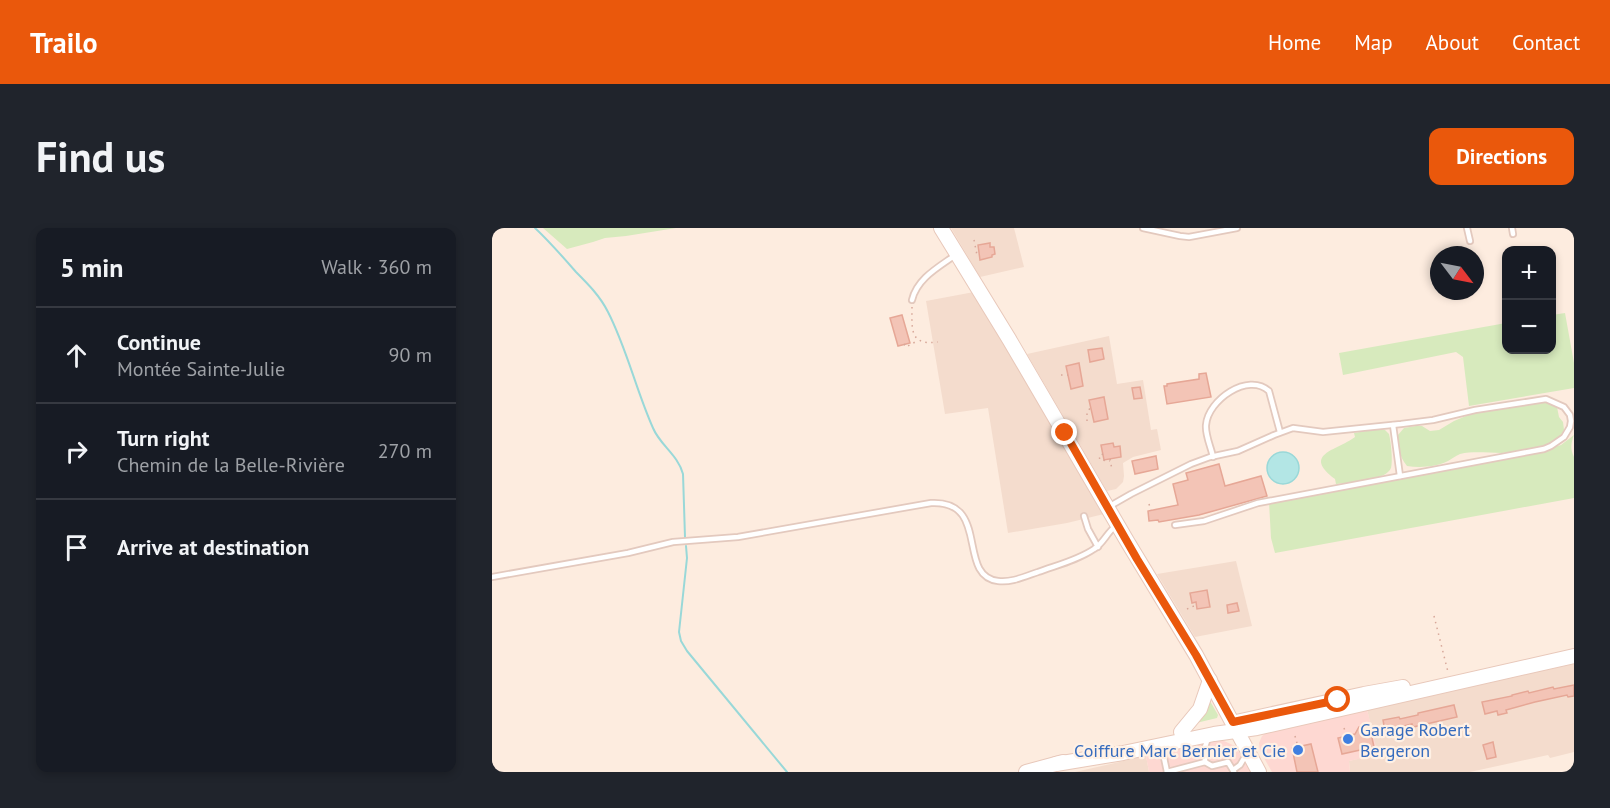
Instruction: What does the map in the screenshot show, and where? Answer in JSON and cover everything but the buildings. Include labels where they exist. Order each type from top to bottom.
[{"type":"main road","points":[[941,228],[1010,339],[1210,680],[1259,772]]},
{"type":"main road","points":[[1026,772],[1180,732],[1235,726],[1257,728],[1574,656]]},
{"type":"main road","points":[[1056,764],[1208,735],[1256,718],[1364,694],[1449,679],[1494,674]]},
{"type":"main road","points":[[1180,732],[1199,712],[1210,680]]},
{"type":"lane","points":[[1143,228],[1189,237],[1237,228]]},
{"type":"lane","points":[[1467,228],[1470,241]]},
{"type":"lane","points":[[912,300],[921,282],[957,254]]},
{"type":"lane","points":[[1213,457],[1206,426],[1209,415],[1222,398],[1240,386],[1259,385],[1269,391],[1280,432]]},
{"type":"lane","points":[[1108,507],[1174,472],[1213,457],[1238,451],[1293,428],[1323,432],[1393,425],[1546,399],[1564,407],[1572,418],[1564,437],[1544,449],[1258,502],[1204,521],[1175,525]]},
{"type":"lane","points":[[1393,425],[1400,476]]},
{"type":"lane","points":[[492,577],[628,553],[673,542],[738,537],[942,502],[962,514],[969,530],[978,565],[984,575],[1000,582],[1018,579],[1075,559],[1098,547],[1110,531],[1118,525]]},
{"type":"lane","points":[[1084,516],[1098,547]]},
{"type":"lane","points":[[1205,762],[1208,735]]},
{"type":"lane","points":[[1161,745],[1167,772],[1205,762],[1212,766],[1228,762],[1234,771],[1248,753]]},
{"type":"path","points":[[974,240],[977,255],[980,255]]},
{"type":"path","points":[[912,300],[915,337],[927,343],[938,342]]},
{"type":"path","points":[[904,344],[908,347],[918,340]]},
{"type":"path","points":[[1061,375],[1068,375]]},
{"type":"path","points":[[1087,421],[1087,412],[1091,407]]},
{"type":"path","points":[[1103,453],[1099,456],[1100,460],[1104,462],[1110,460],[1112,470]]},
{"type":"path","points":[[1149,504],[1151,510]]},
{"type":"path","points":[[1187,609],[1196,605]]},
{"type":"path","points":[[1434,616],[1449,679]]},
{"type":"path","points":[[1344,728],[1347,736]]},
{"type":"path","points":[[1295,736],[1298,747]]},
{"type":"shaded area","points":[[951,228],[1014,228],[1024,267],[980,277]]},
{"type":"shaded area","points":[[974,292],[1104,514],[1008,533],[988,408],[945,414],[926,301]]},
{"type":"shaded area","points":[[1109,336],[1117,384],[1143,380],[1151,430],[1157,429],[1161,450],[1133,457],[1123,463],[1123,482],[1116,489],[1107,491],[1027,354]]},
{"type":"shaded area","points":[[1236,561],[1252,626],[1195,637],[1157,574]]},
{"type":"shaded area","points":[[1574,664],[1574,752],[1550,758],[1548,755],[1470,772],[1350,772],[1349,761],[1377,754],[1367,709]]},
{"type":"shaded area","points":[[1367,709],[1378,755],[1349,761],[1350,772],[1272,772],[1260,751],[1259,743],[1266,733]]},
{"type":"shaded area","points":[[1224,741],[1235,746],[1251,772],[1149,772],[1146,756]]},
{"type":"shaded area","points":[[1146,756],[1149,772],[1075,772]]},
{"type":"green space","points":[[543,228],[676,228],[605,238],[567,249]]},
{"type":"green space","points":[[1565,313],[1574,363],[1574,388],[1469,406],[1463,357],[1456,352],[1343,375],[1339,353],[1502,324],[1502,354],[1556,354],[1556,314]]},
{"type":"green space","points":[[1548,401],[1557,407],[1564,430],[1556,440],[1548,445],[1502,453],[1460,454],[1443,463],[1423,467],[1407,466],[1401,455],[1398,435],[1404,428],[1422,426],[1430,431],[1439,430],[1478,411]]},
{"type":"green space","points":[[1385,430],[1389,434],[1392,451],[1391,468],[1382,476],[1336,484],[1335,479],[1322,464],[1322,458],[1355,437],[1354,433]]},
{"type":"green space","points":[[1574,435],[1571,446],[1574,457],[1574,498],[1275,553],[1271,538],[1269,502],[1544,450],[1561,445]]},
{"type":"green space","points":[[1210,701],[1218,715],[1217,718],[1196,723],[1208,702]]},
{"type":"water","points":[[1283,452],[1294,457],[1299,468],[1294,479],[1283,484],[1272,479],[1267,468],[1272,457]]},
{"type":"waterway","points":[[535,228],[594,291],[608,312],[621,340],[653,428],[681,467],[685,537]]},
{"type":"waterway","points":[[686,546],[687,558],[679,632],[681,641],[787,772]]},
{"type":"place","name":"Garage Robert Bergeron","points":[[1348,739]]},
{"type":"place","name":"Coiffure Marc Bernier et Cie","points":[[1298,750]]},
{"type":"route","points":[[1065,433],[1233,722],[1338,700]]}]
